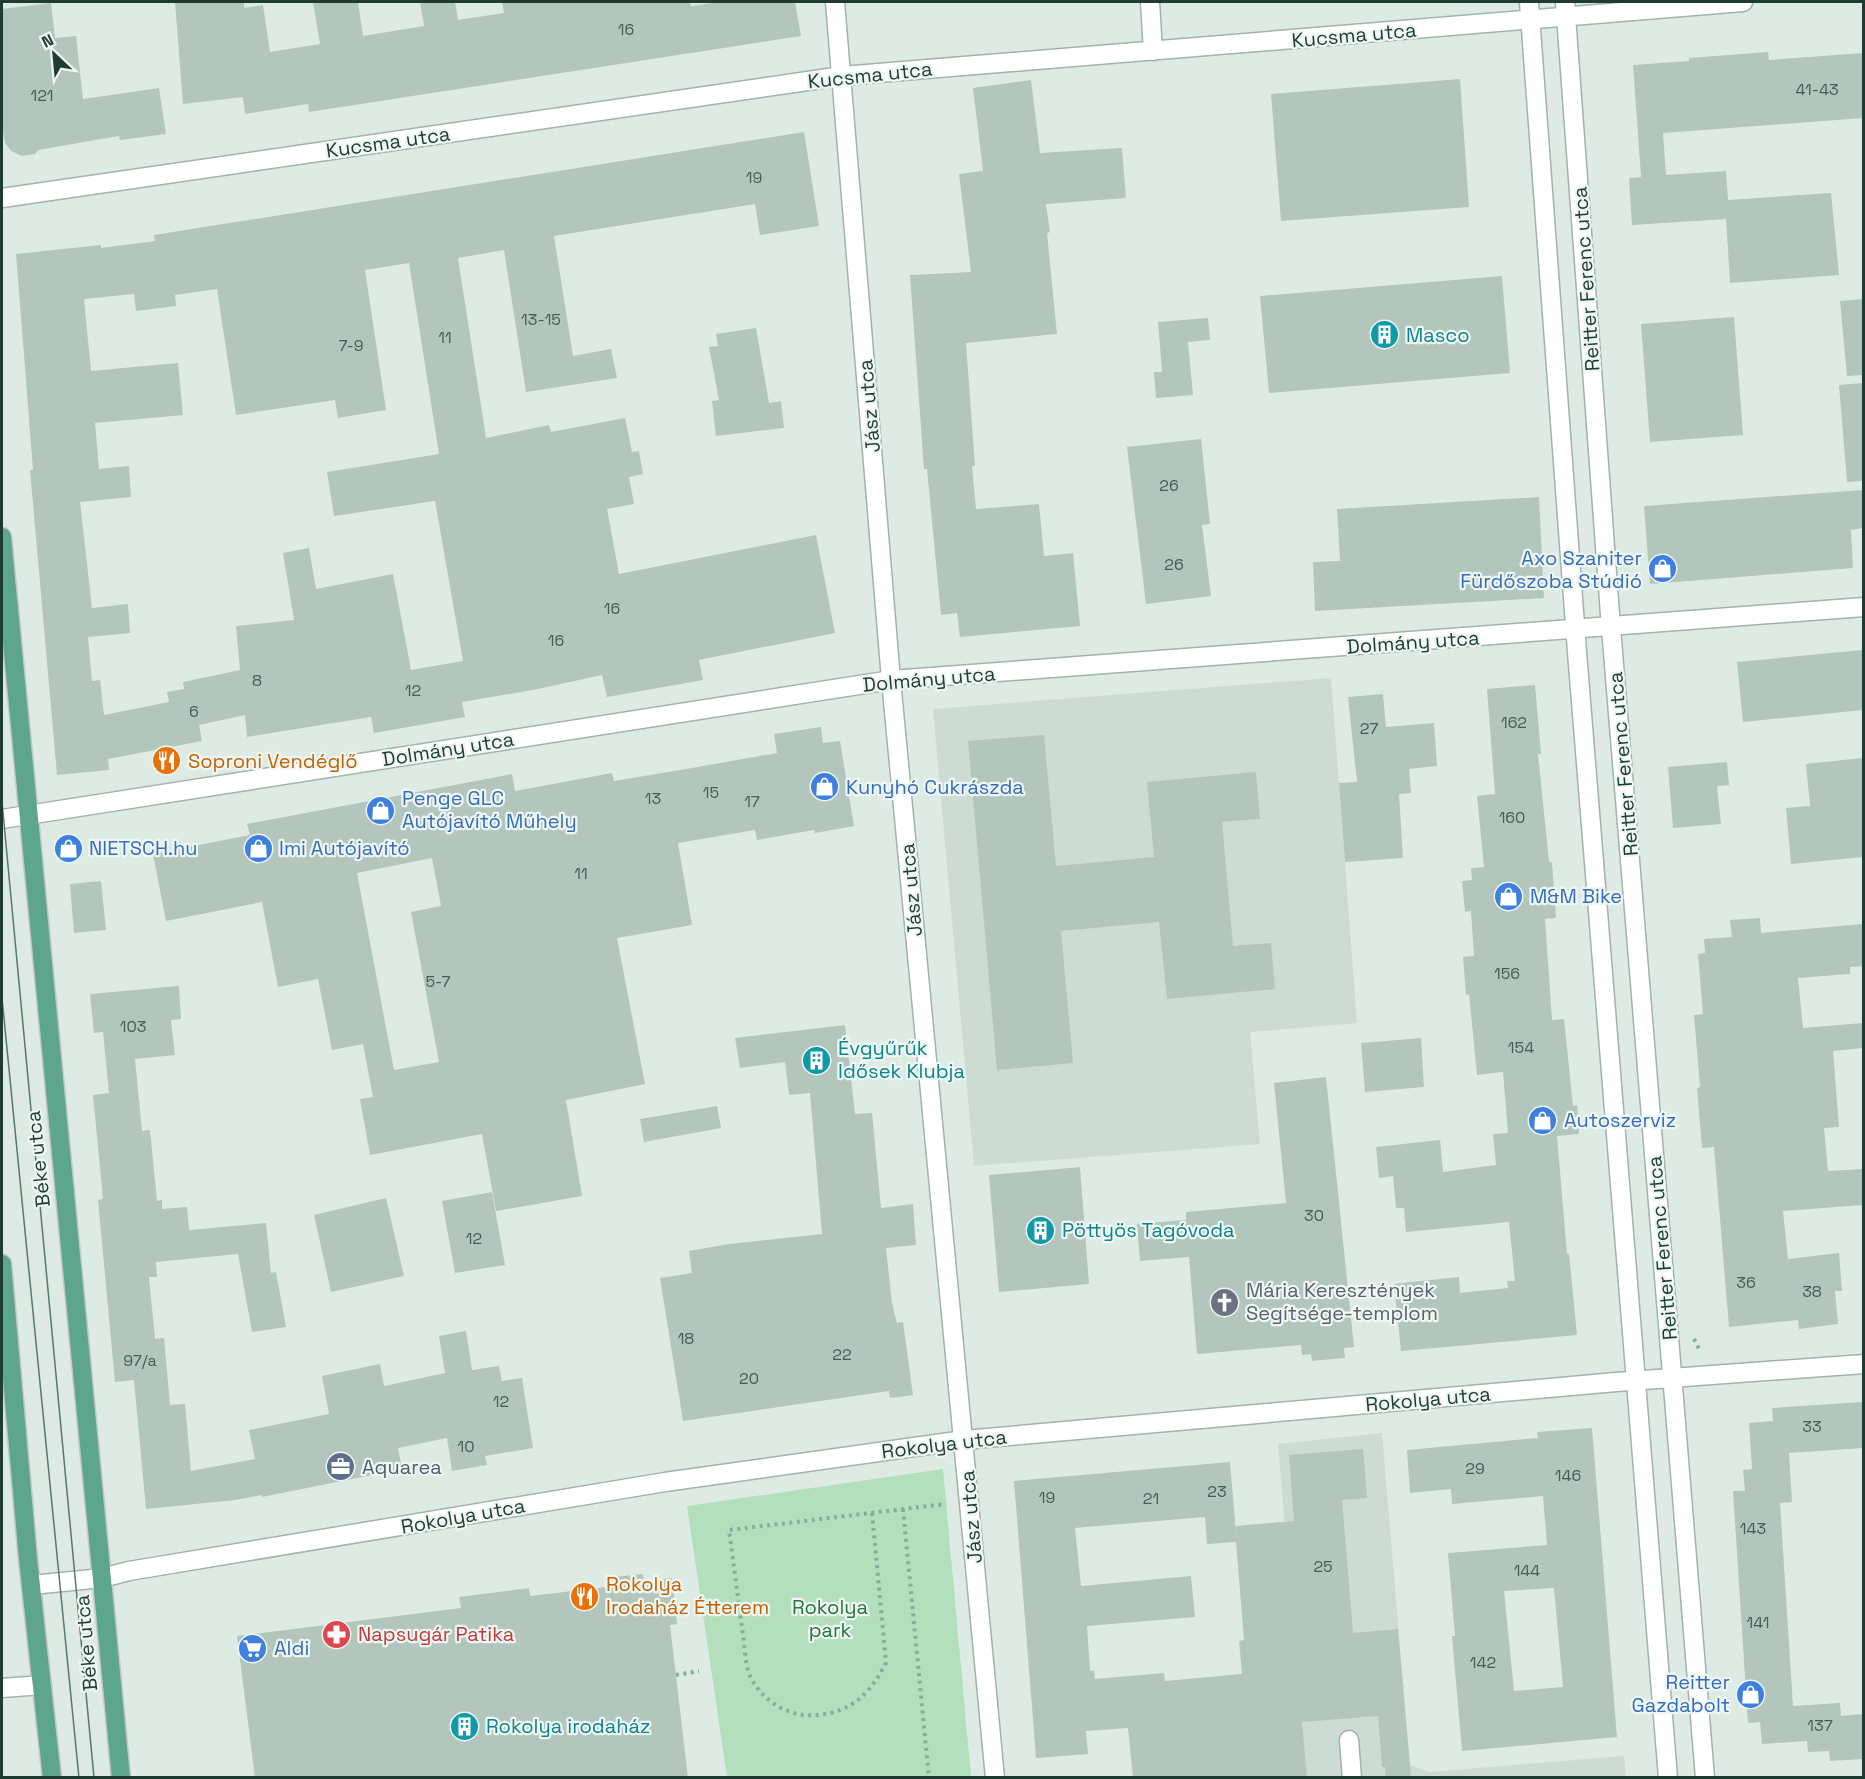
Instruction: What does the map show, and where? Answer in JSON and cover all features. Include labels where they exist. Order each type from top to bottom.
[{"type":"main road","name":"Béke utca","points":[[2,537],[121,1778]]},
{"type":"main road","points":[[2,1264],[52,1778]]},
{"type":"street","name":"Jász utca","points":[[835,2],[891,680],[995,1778]]},
{"type":"street","points":[[1150,2],[1153,51]]},
{"type":"street","name":"Kucsma utca","points":[[2,198],[842,76],[1153,51],[1529,10],[1743,2]]},
{"type":"street","name":"Reitter Ferenc utca","points":[[1565,8],[1611,627],[1705,1778]]},
{"type":"street","name":"Reitter Ferenc utca","points":[[1529,10],[1575,630],[1668,1778]]},
{"type":"street","name":"Dolmány utca","points":[[2,819],[891,680],[1863,607]]},
{"type":"street","name":"Rokolya utca","points":[[32,1585],[102,1578],[129,1571],[665,1482],[964,1440],[1637,1380],[1863,1364]]},
{"type":"street","points":[[2,1688],[42,1685]]},
{"type":"street","points":[[1349,1740],[1352,1778]]},
{"type":"path","points":[[872,1513],[886,1663],[875,1684],[855,1703],[832,1714],[806,1716],[781,1709],[764,1697],[749,1675],[729,1530],[946,1504]]},
{"type":"path","points":[[903,1509],[930,1778]]},
{"type":"path","points":[[676,1675],[699,1671]]},
{"type":"shaded area","points":[[1331,678],[1357,1023],[1250,1032],[1260,1144],[974,1166],[933,709]]},
{"type":"shaded area","points":[[1382,1433],[1410,1765],[1430,1772],[1624,1756],[1626,1777],[1208,1777],[1200,1678],[1297,1669],[1278,1444]]},
{"type":"green space","name":"Rokolya park","points":[[943,1469],[971,1777],[727,1777],[687,1506]]},
{"type":"building","points":[[175,2],[244,2],[244,8],[263,5],[270,52],[320,44],[313,2],[358,2],[363,36],[424,26],[420,2],[455,2],[458,20],[504,13],[502,2],[690,2],[691,6],[719,2],[795,2],[801,36],[309,112],[308,104],[245,114],[243,97],[183,104]]},
{"type":"building","points":[[51,3],[55,38],[76,36],[83,99],[159,88],[166,134],[120,140],[119,136],[38,150],[35,154],[22,156],[11,151],[5,143],[2,126],[2,9]]},
{"type":"building","points":[[1768,52],[1769,60],[1863,53],[1863,118],[1663,133],[1666,175],[1726,171],[1728,200],[1831,193],[1839,275],[1730,283],[1726,219],[1632,225],[1629,178],[1641,177],[1633,65]]},
{"type":"building","points":[[1460,79],[1469,207],[1281,221],[1271,94]]},
{"type":"building","points":[[1031,80],[1040,153],[1122,148],[1126,198],[1046,204],[1057,334],[966,343],[975,466],[972,466],[976,509],[1039,504],[1044,556],[1073,553],[1080,626],[960,637],[957,613],[941,615],[927,469],[924,469],[910,275],[971,272],[959,174],[983,171],[973,88]]},
{"type":"building","points":[[804,132],[819,226],[760,235],[755,204],[554,236],[573,356],[611,349],[617,378],[526,392],[504,250],[458,258],[486,438],[549,425],[551,432],[625,418],[632,452],[639,451],[643,474],[629,477],[634,504],[607,509],[619,574],[816,535],[835,633],[699,660],[703,680],[607,697],[602,675],[462,702],[465,717],[374,733],[371,717],[247,737],[245,715],[199,725],[202,741],[108,759],[109,770],[57,775],[30,470],[33,470],[16,254],[101,245],[101,248],[155,241],[154,235]],"holes":[[[409,263],[439,454],[327,472],[334,516],[435,501],[463,661],[411,670],[393,574],[316,589],[309,548],[283,553],[294,620],[236,626],[240,670],[183,682],[184,689],[167,692],[169,702],[104,715],[100,680],[92,681],[88,637],[130,633],[128,604],[92,608],[80,502],[131,497],[129,466],[99,469],[95,423],[183,415],[178,363],[91,371],[84,299],[134,294],[136,311],[176,306],[175,295],[217,289],[236,415],[335,400],[338,418],[386,410],[365,270]]]},
{"type":"building","name":"Masco","points":[[1502,276],[1510,373],[1269,393],[1260,296]]},
{"type":"building","points":[[1863,299],[1863,375],[1847,376],[1840,301]]},
{"type":"building","points":[[1734,317],[1743,435],[1650,442],[1641,324]]},
{"type":"building","points":[[1208,318],[1210,340],[1188,342],[1193,395],[1156,398],[1154,372],[1162,372],[1158,322]]},
{"type":"building","points":[[756,328],[769,403],[781,401],[784,428],[716,436],[712,401],[719,400],[709,347],[718,346],[716,334]]},
{"type":"building","points":[[1863,383],[1863,481],[1847,482],[1839,385]]},
{"type":"building","points":[[1201,439],[1210,524],[1202,525],[1211,596],[1146,604],[1127,447]]},
{"type":"building","points":[[1863,490],[1863,528],[1851,530],[1853,568],[1650,584],[1644,506]]},
{"type":"building","points":[[1539,497],[1544,598],[1315,611],[1313,562],[1340,561],[1337,509]]},
{"type":"building","points":[[1863,650],[1863,710],[1743,722],[1737,662]]},
{"type":"building","points":[[1535,685],[1541,754],[1538,754],[1549,862],[1552,862],[1556,918],[1545,919],[1552,1020],[1564,1019],[1573,1106],[1577,1105],[1579,1134],[1557,1136],[1567,1254],[1569,1254],[1577,1335],[1401,1351],[1394,1284],[1459,1277],[1460,1293],[1508,1288],[1507,1281],[1515,1281],[1509,1222],[1406,1232],[1404,1208],[1396,1208],[1393,1176],[1379,1178],[1376,1147],[1440,1140],[1443,1172],[1496,1165],[1493,1134],[1508,1133],[1503,1072],[1477,1075],[1463,957],[1474,956],[1471,911],[1465,912],[1462,881],[1472,880],[1471,868],[1484,867],[1477,796],[1495,794],[1487,689]]},
{"type":"building","points":[[1383,694],[1386,727],[1434,723],[1437,766],[1409,769],[1411,793],[1399,794],[1403,858],[1345,862],[1339,783],[1357,782],[1348,697]]},
{"type":"building","points":[[821,727],[823,743],[840,741],[854,826],[757,840],[755,830],[678,843],[692,925],[617,938],[645,1084],[566,1100],[582,1196],[496,1211],[482,1134],[370,1155],[360,1099],[373,1097],[363,1044],[332,1050],[318,979],[278,987],[262,902],[166,921],[153,854],[250,835],[247,824],[512,774],[515,791],[612,773],[614,781],[692,768],[777,753],[774,734]],"holes":[[[432,858],[441,906],[411,912],[439,1062],[394,1070],[357,873]]]},
{"type":"building","points":[[1044,735],[1056,866],[1154,857],[1147,782],[1256,772],[1260,819],[1222,822],[1233,946],[1271,943],[1275,989],[1167,999],[1159,922],[1061,931],[1073,1063],[997,1070],[968,741]]},
{"type":"building","points":[[1862,758],[1863,857],[1791,864],[1786,808],[1810,806],[1806,764]]},
{"type":"building","points":[[1727,762],[1729,785],[1717,786],[1721,824],[1673,828],[1668,767]]},
{"type":"building","points":[[101,881],[106,930],[74,933],[70,884]]},
{"type":"building","points":[[1760,918],[1761,933],[1863,924],[1863,966],[1850,967],[1850,974],[1798,978],[1803,1028],[1863,1023],[1863,1048],[1833,1051],[1839,1127],[1824,1128],[1828,1171],[1863,1169],[1863,1205],[1783,1211],[1788,1259],[1839,1253],[1842,1291],[1835,1291],[1838,1324],[1799,1329],[1798,1320],[1729,1327],[1714,1147],[1702,1148],[1697,1088],[1700,1087],[1694,1015],[1703,1014],[1698,954],[1705,953],[1704,939],[1732,937],[1730,920]]},
{"type":"building","points":[[179,986],[181,1019],[171,1020],[175,1055],[135,1059],[142,1131],[150,1130],[157,1201],[162,1200],[162,1209],[187,1207],[189,1230],[266,1223],[271,1273],[276,1272],[286,1327],[252,1332],[238,1254],[156,1262],[157,1277],[149,1277],[155,1339],[164,1338],[170,1405],[185,1404],[191,1471],[255,1459],[249,1430],[329,1414],[322,1376],[380,1364],[384,1386],[445,1373],[439,1336],[466,1331],[472,1370],[499,1366],[502,1381],[522,1378],[533,1448],[485,1456],[487,1465],[452,1471],[447,1438],[398,1448],[402,1469],[262,1497],[262,1495],[146,1509],[134,1380],[115,1382],[98,1200],[103,1199],[93,1095],[109,1093],[103,1032],[94,1033],[90,994]]},
{"type":"building","points":[[845,1025],[855,1114],[872,1113],[881,1208],[913,1204],[916,1245],[886,1248],[892,1303],[897,1323],[903,1322],[913,1395],[890,1398],[889,1391],[683,1421],[660,1278],[692,1273],[689,1251],[729,1244],[822,1234],[810,1093],[789,1095],[785,1062],[740,1068],[735,1038]]},
{"type":"building","points":[[1421,1038],[1424,1087],[1365,1092],[1361,1043]]},
{"type":"building","points":[[1326,1077],[1354,1347],[1344,1348],[1345,1358],[1312,1361],[1311,1354],[1302,1355],[1301,1345],[1197,1354],[1189,1257],[1140,1261],[1137,1224],[1186,1220],[1186,1212],[1286,1203],[1274,1083]]},
{"type":"building","points":[[717,1106],[721,1128],[644,1142],[640,1119]]},
{"type":"building","name":"Pöttyös Tagóvoda","points":[[1080,1167],[1089,1284],[999,1292],[989,1175]]},
{"type":"building","points":[[492,1192],[505,1265],[455,1273],[442,1201]]},
{"type":"building","points":[[386,1198],[404,1276],[331,1292],[314,1215]]},
{"type":"building","points":[[1863,1402],[1863,1448],[1789,1453],[1792,1502],[1780,1503],[1793,1706],[1840,1703],[1841,1716],[1863,1714],[1863,1759],[1830,1761],[1829,1751],[1808,1752],[1807,1741],[1762,1744],[1760,1722],[1748,1723],[1733,1491],[1745,1491],[1743,1470],[1752,1469],[1749,1423],[1773,1421],[1772,1408]]},
{"type":"building","points":[[1592,1428],[1617,1737],[1462,1751],[1452,1636],[1455,1636],[1448,1553],[1547,1545],[1543,1496],[1452,1504],[1451,1489],[1410,1493],[1407,1450],[1538,1438],[1537,1432]],"holes":[[[1554,1588],[1563,1687],[1514,1691],[1504,1591]]]},
{"type":"building","points":[[1363,1449],[1367,1498],[1342,1500],[1353,1633],[1398,1629],[1411,1778],[1386,1778],[1385,1767],[1382,1767],[1378,1716],[1302,1722],[1307,1778],[1133,1778],[1128,1728],[1086,1731],[1088,1754],[1036,1758],[1014,1481],[1230,1462],[1235,1526],[1294,1521],[1289,1455]],"holes":[[[1205,1517],[1207,1544],[1236,1542],[1244,1640],[1239,1641],[1242,1674],[1165,1681],[1164,1673],[1095,1679],[1094,1670],[1090,1671],[1087,1626],[1195,1617],[1191,1576],[1081,1586],[1075,1528]]]},
{"type":"building","name":"Rokolya irodaház","points":[[643,1574],[644,1582],[672,1578],[677,1624],[670,1625],[688,1778],[255,1778],[237,1636],[461,1608],[459,1597],[529,1588],[530,1596],[615,1586],[614,1577]]},
{"type":"tram line","points":[[2,802],[94,1778]]},
{"type":"tram line","points":[[2,998],[79,1778]]},
{"type":"place","name":"Masco","points":[[1385,335]]},
{"type":"place","name":"Axo Szaniter Fürdőszoba Stúdió","points":[[1663,569]]},
{"type":"place","name":"Soproni Vendéglő","points":[[167,761]]},
{"type":"place","name":"Kunyhó Cukrászda","points":[[825,787]]},
{"type":"place","name":"Penge GLC Autójavító Műhely","points":[[381,810]]},
{"type":"place","name":"NIETSCH.hu","points":[[68,848]]},
{"type":"place","name":"Imi Autójavító","points":[[258,848]]},
{"type":"place","name":"M&M Bike","points":[[1509,896]]},
{"type":"place","name":"Évgyűrűk Idősek Klubja","points":[[817,1060]]},
{"type":"place","name":"Autoszerviz","points":[[1543,1120]]},
{"type":"place","name":"Pöttyös Tagóvoda","points":[[1041,1230]]},
{"type":"place","name":"Mária Keresztények Segítsége-templom","points":[[1225,1302]]},
{"type":"place","name":"Aquarea","points":[[341,1467]]},
{"type":"place","name":"Rokolya Irodaház Étterem","points":[[585,1596]]},
{"type":"place","name":"Napsugár Patika","points":[[337,1634]]},
{"type":"place","name":"Aldi","points":[[253,1648]]},
{"type":"place","name":"Reitter Gazdabolt","points":[[1751,1694]]},
{"type":"place","name":"Rokolya irodaház","points":[[465,1726]]}]
